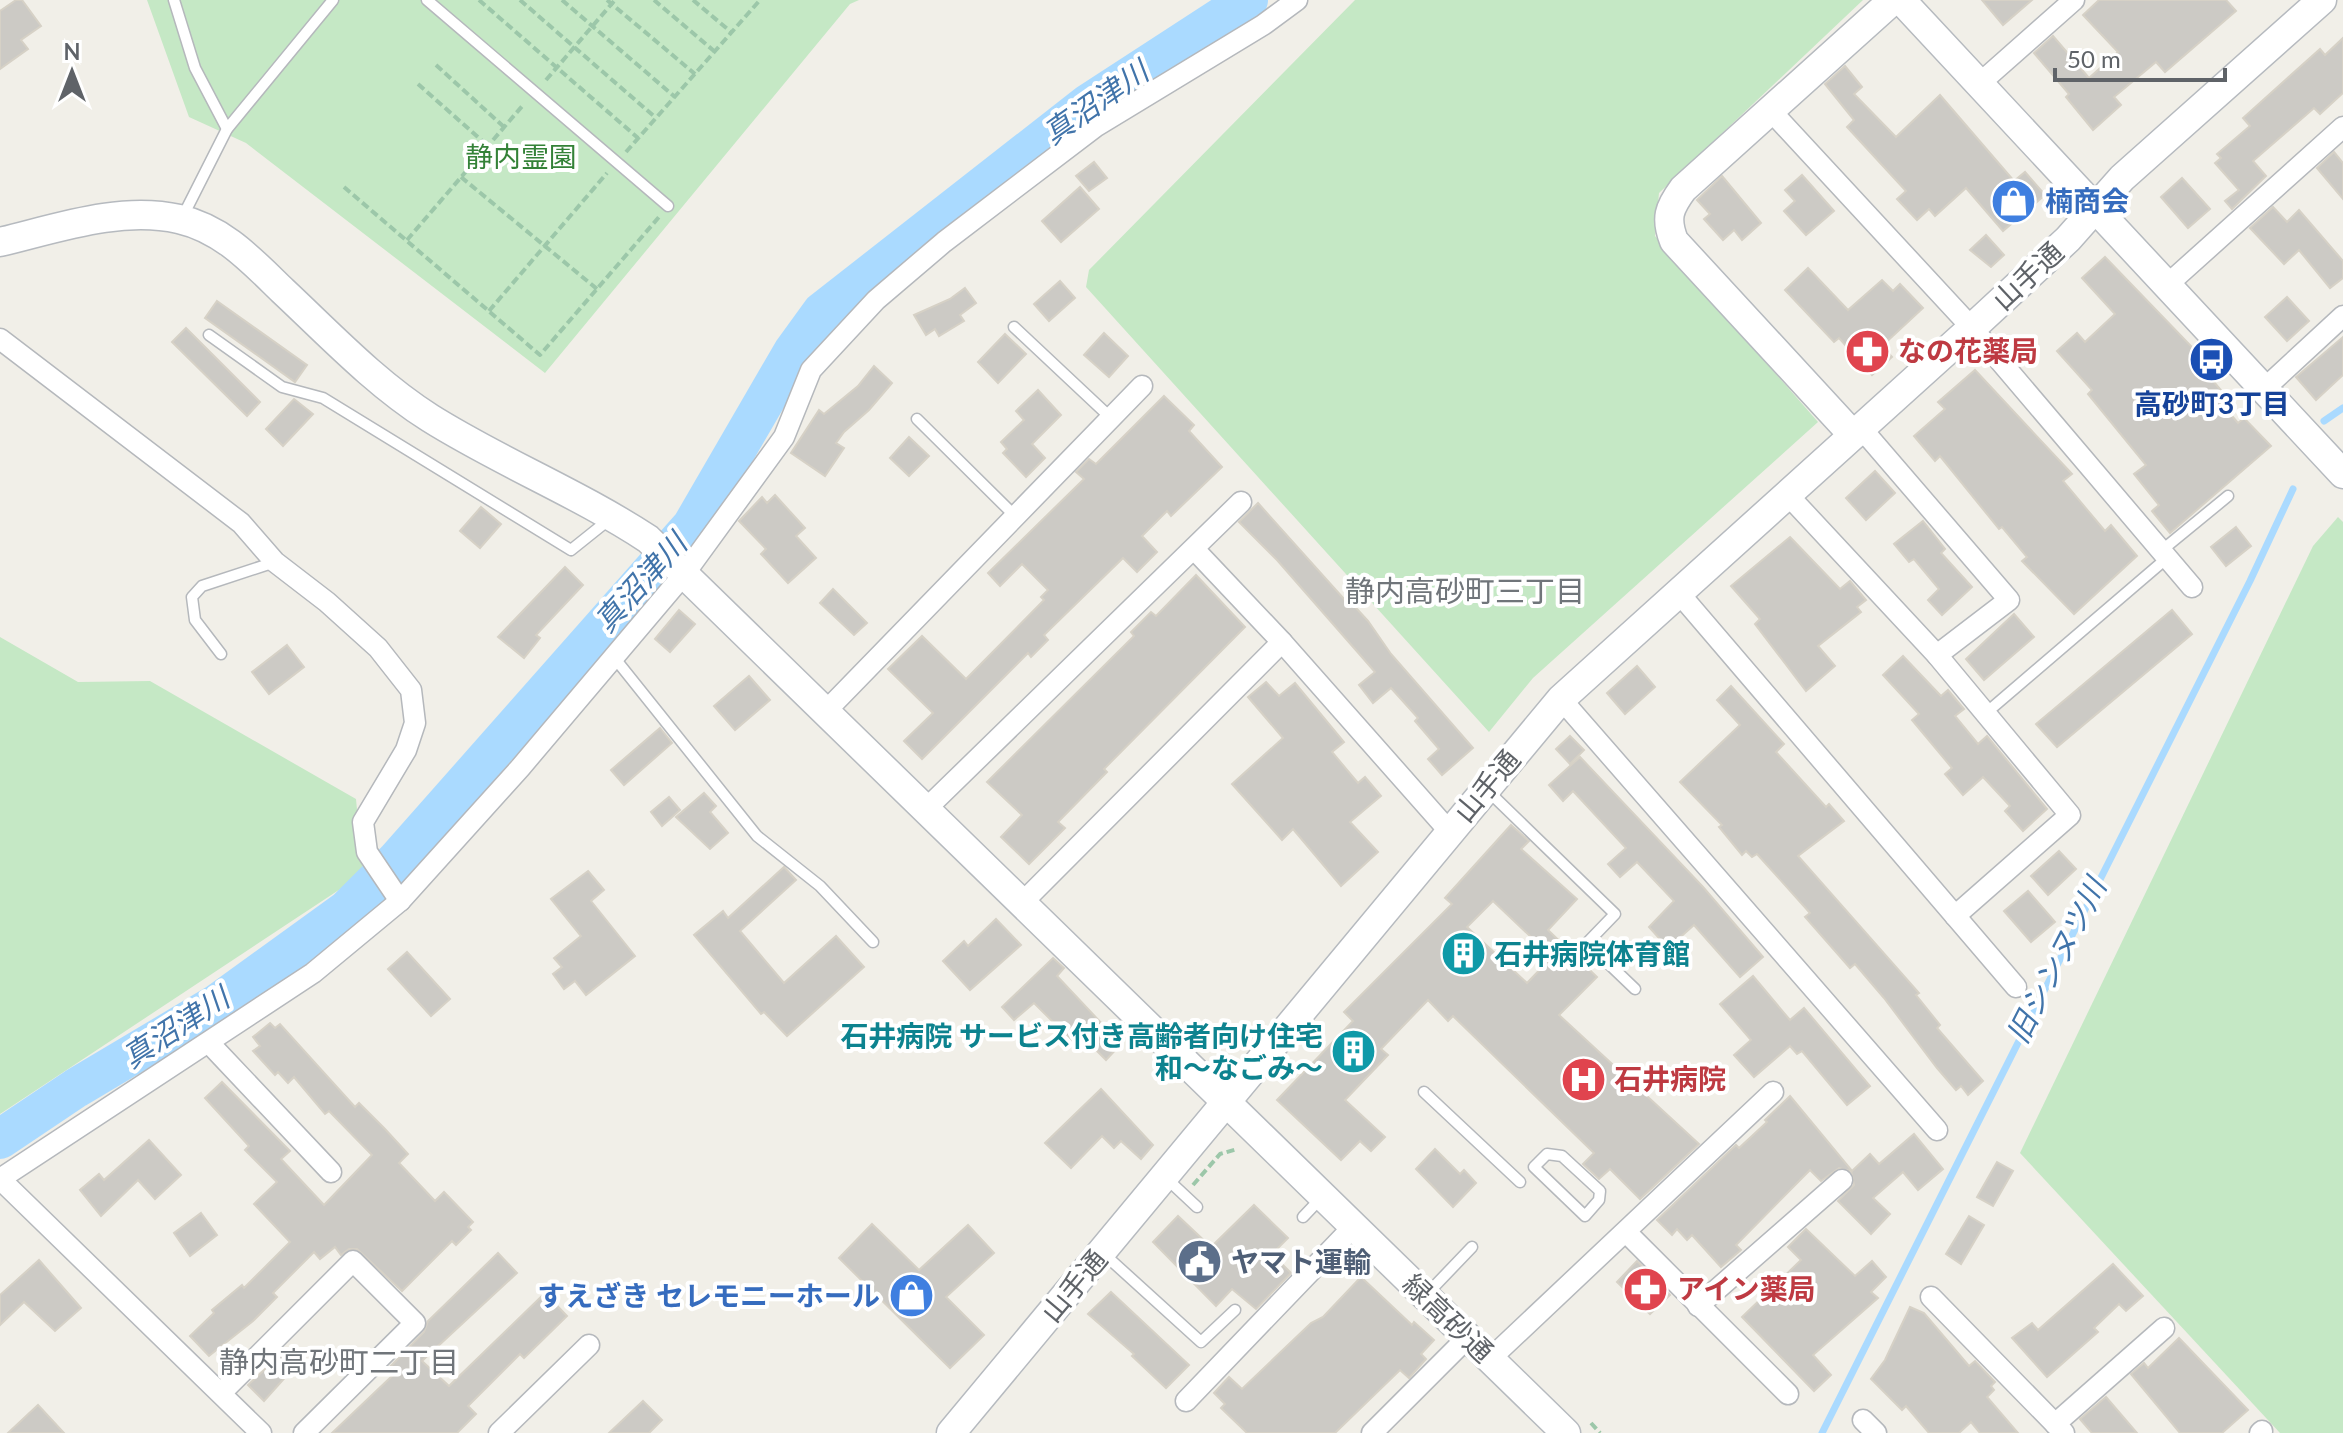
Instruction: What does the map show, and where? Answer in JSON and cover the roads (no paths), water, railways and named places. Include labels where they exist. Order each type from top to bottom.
[{"type":"street","points":[[261,1433],[0,1179],[210,1044],[313,973],[396,895],[520,768],[613,656],[784,437],[811,370],[876,300],[944,242],[1095,127],[1263,25],[1297,0]]},
{"type":"street","points":[[1893,0],[1683,189],[1672,204],[1667,222],[1674,241],[1857,431],[2009,600],[1937,655]]},
{"type":"street","points":[[1901,0],[2343,474]]},
{"type":"street","points":[[1979,84],[2074,0]]},
{"type":"street","name":"山手通","points":[[951,1433],[1561,699],[1972,328],[2096,209],[2122,178],[2322,0]]},
{"type":"street","points":[[1771,111],[1972,328],[2192,587]]},
{"type":"street","points":[[2167,285],[2343,127]]},
{"type":"street","name":"緑高砂通","points":[[0,242],[119,216],[181,220],[212,231],[240,249],[374,378],[429,417],[613,516],[648,539],[1566,1433]]},
{"type":"street","points":[[2264,389],[2343,316]]},
{"type":"street","points":[[0,339],[241,523],[275,562],[327,602],[378,648],[411,690],[415,723],[406,750],[363,822],[367,852],[396,895]]},
{"type":"street","points":[[826,711],[1142,386]]},
{"type":"street","points":[[1787,494],[1937,655],[2070,815],[1955,916]]},
{"type":"street","points":[[927,808],[1241,502]]},
{"type":"street","points":[[1194,549],[1282,642],[1449,831]]},
{"type":"street","points":[[1678,592],[2016,987]]},
{"type":"street","points":[[1022,903],[1282,642]]},
{"type":"street","points":[[1561,699],[1937,1130]]},
{"type":"street","points":[[210,1044],[331,1172]]},
{"type":"street","points":[[1490,1359],[1773,1092]]},
{"type":"street","points":[[1698,1306],[1842,1180]]},
{"type":"street","points":[[1186,1401],[1354,1226]]},
{"type":"street","points":[[1627,1233],[1788,1394]]},
{"type":"street","points":[[221,1393],[353,1261],[415,1323],[304,1433]]},
{"type":"street","points":[[1931,1297],[2059,1428],[2164,1328]]},
{"type":"street","points":[[1372,1433],[1468,1337]]},
{"type":"street","points":[[499,1433],[589,1345]]},
{"type":"lane","points":[[174,0],[195,68],[227,129]]},
{"type":"lane","points":[[181,220],[227,129],[333,0]]},
{"type":"lane","points":[[427,0],[668,206]]},
{"type":"lane","points":[[1014,327],[1111,418]]},
{"type":"lane","points":[[209,335],[282,387],[323,398],[571,550],[613,516]]},
{"type":"lane","points":[[917,419],[1016,517]]},
{"type":"lane","points":[[1986,713],[2228,496]]},
{"type":"lane","points":[[221,654],[195,620],[192,597],[202,586],[275,562]]},
{"type":"lane","points":[[613,656],[757,836],[820,886],[873,942]]},
{"type":"lane","points":[[1485,788],[1615,914],[1587,943],[1635,989]]},
{"type":"lane","points":[[1424,1092],[1520,1182]]},
{"type":"lane","points":[[1547,1154],[1562,1156],[1600,1191],[1599,1200],[1585,1216],[1534,1167],[1547,1154]]},
{"type":"lane","points":[[1165,1177],[1197,1207]]},
{"type":"lane","points":[[1303,1217],[1324,1196]]},
{"type":"lane","points":[[1426,1296],[1472,1247]]},
{"type":"lane","points":[[1102,1253],[1201,1342],[1235,1310]]},
{"type":"waterway","name":"真沼津川","points":[[0,1139],[76,1088],[217,1004],[347,910],[396,861],[692,526],[793,352],[822,312],[1088,104],[1248,0]]},
{"type":"waterway","name":"旧シンヌツ川","points":[[2324,421],[2343,408]]},
{"type":"waterway","name":"旧シンヌツ川","points":[[1822,1433],[2250,581],[2293,489]]},
{"type":"place","name":"楠商会","points":[[2014,201]]},
{"type":"place","name":"なの花薬局","points":[[1867,351]]},
{"type":"place","name":"高砂町3丁目","points":[[2212,359]]},
{"type":"place","name":"石井病院体育館","points":[[1463,954]]},
{"type":"place","name":"石井病院 サービス付き高齢者向け住宅 和～なごみ～","points":[[1354,1052]]},
{"type":"place","name":"石井病院","points":[[1583,1079]]},
{"type":"place","name":"ヤマト運輸","points":[[1200,1262]]},
{"type":"place","name":"アイン薬局","points":[[1646,1289]]},
{"type":"place","name":"すえざき セレモニーホール","points":[[911,1296]]},
{"type":"district","name":"静内高砂町三丁目","points":[[1465,592]]},
{"type":"district","name":"静内高砂町二丁目","points":[[339,1363]]},
{"type":"park label","name":"静内霊園","points":[[521,157]]}]
